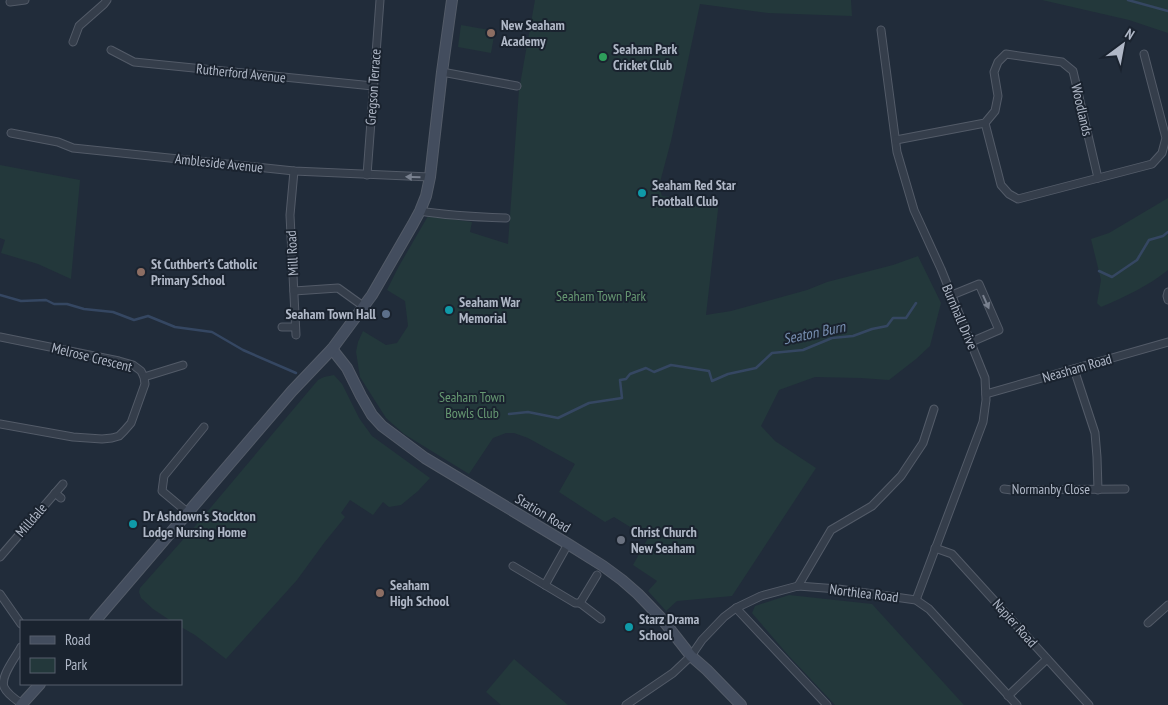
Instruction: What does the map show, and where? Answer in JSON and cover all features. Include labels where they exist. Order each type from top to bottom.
[{"type":"main road","points":[[96,620],[286,398],[332,349],[372,294],[420,211],[426,196],[430,177],[452,0]]},
{"type":"main road","name":"Station Road","points":[[332,349],[352,376],[372,415],[382,426],[425,458],[568,544],[622,580],[662,618],[691,656],[741,705]]},
{"type":"main road","points":[[322,359],[335,363],[352,376]]},
{"type":"main road","points":[[21,705],[39,685]]},
{"type":"street","points":[[10,2],[25,0]]},
{"type":"street","points":[[73,42],[79,26],[107,0]]},
{"type":"street","name":"Gregson Terrace","points":[[368,175],[380,0]]},
{"type":"street","name":"Burnhall Drive","points":[[881,30],[897,152],[914,210],[952,295],[985,378],[986,394],[983,422],[916,600]]},
{"type":"street","name":"Rutherford Avenue","points":[[111,50],[134,62],[374,86]]},
{"type":"street","name":"Woodlands","points":[[985,123],[995,111],[998,96],[994,72],[998,62],[1006,54],[1062,62],[1074,71],[1098,178]]},
{"type":"street","points":[[896,140],[985,123],[1001,185],[1009,194],[1018,199],[1152,164],[1162,153],[1166,138],[1144,54]]},
{"type":"street","points":[[442,72],[517,86]]},
{"type":"street","name":"Ambleside Avenue","points":[[11,133],[58,142],[73,148],[294,171],[430,177]]},
{"type":"street","name":"Mill Road","points":[[294,171],[290,215],[296,335]]},
{"type":"street","points":[[420,211],[438,214],[506,218]]},
{"type":"street","points":[[952,295],[979,284],[999,330],[971,342]]},
{"type":"street","points":[[294,291],[338,288],[363,306]]},
{"type":"street","points":[[1168,292],[1168,300]]},
{"type":"street","points":[[282,328],[295,327]]},
{"type":"street","name":"Melrose Crescent","points":[[0,337],[133,365],[141,371],[145,384],[131,423],[119,436],[112,438],[102,439],[73,436],[0,424]]},
{"type":"street","name":"Neasham Road","points":[[986,394],[1168,342]]},
{"type":"street","points":[[144,377],[183,365]]},
{"type":"street","name":"Normanby Close","points":[[1074,369],[1095,433],[1098,490]]},
{"type":"street","points":[[798,586],[831,530],[872,506],[901,476],[923,443],[934,409]]},
{"type":"street","points":[[187,512],[162,491],[164,476],[204,427]]},
{"type":"street","name":"Milldale","points":[[0,557],[58,495],[63,484]]},
{"type":"street","name":"Normanby Close","points":[[1004,489],[1125,489]]},
{"type":"street","points":[[544,585],[568,544]]},
{"type":"street","name":"Napier Road","points":[[935,548],[952,554],[1089,705]]},
{"type":"street","points":[[512,566],[575,603],[580,603],[601,619]]},
{"type":"street","points":[[580,603],[597,574]]},
{"type":"street","name":"Northlea Road","points":[[626,705],[673,673],[691,656],[702,640],[724,617],[736,608],[761,596],[798,586],[916,600],[929,609],[1017,705]]},
{"type":"street","points":[[0,594],[20,623]]},
{"type":"street","points":[[1148,623],[1168,605]]},
{"type":"street","points":[[736,608],[827,705]]},
{"type":"street","points":[[20,649],[5,674],[3,686],[21,705]]},
{"type":"street","points":[[1008,696],[1048,659]]},
{"type":"green space","name":"Seaham Town Park","points":[[535,0],[851,0],[852,16],[768,13],[700,4],[671,141],[659,186],[662,196],[719,201],[706,315],[731,311],[807,290],[827,282],[893,265],[918,256],[941,303],[930,346],[889,380],[815,377],[779,390],[761,426],[775,441],[816,468],[732,596],[677,601],[666,611],[648,591],[657,581],[633,565],[648,538],[614,517],[605,522],[559,492],[575,464],[528,438],[514,433],[506,433],[493,438],[469,474],[404,434],[386,418],[360,377],[356,352],[363,331],[386,345],[397,343],[408,326],[405,301],[387,290],[428,216],[472,222],[470,232],[508,244],[519,90]]},
{"type":"green space","points":[[1042,0],[1168,0],[1168,33],[1129,20]]},
{"type":"green space","points":[[461,25],[495,31],[491,53],[458,47]]},
{"type":"green space","points":[[0,165],[80,180],[71,279],[38,264],[1,253],[5,240],[0,238]]},
{"type":"green space","points":[[1168,198],[1168,270],[1136,291],[1101,307],[1097,303],[1101,280],[1091,239],[1109,233]]},
{"type":"green space","points":[[334,375],[342,384],[359,418],[372,436],[430,478],[401,505],[389,507],[383,502],[373,515],[350,500],[341,513],[345,517],[297,580],[226,659],[195,635],[182,628],[182,620],[170,620],[153,609],[141,598],[140,588],[196,525],[318,380]]},
{"type":"green space","points":[[789,595],[872,604],[964,705],[835,705],[752,613],[755,606]]},
{"type":"green space","points":[[514,659],[568,705],[501,705],[486,692]]},
{"type":"waterway","points":[[1128,0],[1168,11]]},
{"type":"waterway","name":"Seaton Burn","points":[[1099,271],[1112,277],[1137,260],[1149,240],[1163,236],[1168,232]]},
{"type":"waterway","points":[[0,295],[21,301],[46,300],[54,304],[67,304],[84,309],[113,312],[134,320],[148,316],[175,327],[212,332],[243,350],[296,373]]},
{"type":"waterway","name":"Seaton Burn","points":[[509,414],[528,412],[558,418],[589,403],[622,398],[620,380],[626,379],[630,374],[646,368],[654,372],[671,365],[709,371],[712,381],[728,374],[756,368],[772,353],[803,350],[832,338],[853,336],[887,326],[893,318],[906,318],[916,303]]},
{"type":"place","name":"New Seaham Academy","points":[[491,33]]},
{"type":"place","name":"Seaham Park Cricket Club","points":[[603,57]]},
{"type":"place","name":"Seaham Red Star Football Club","points":[[642,193]]},
{"type":"place","name":"St Cuthbert's Catholic Primary School","points":[[141,272]]},
{"type":"place","name":"Seaham War Memorial","points":[[449,310]]},
{"type":"place","name":"Seaham Town Hall","points":[[386,314]]},
{"type":"place","name":"Dr Ashdown's Stockton Lodge Nursing Home","points":[[133,524]]},
{"type":"place","name":"Christ Church New Seaham","points":[[621,540]]},
{"type":"place","name":"Seaham High School","points":[[380,593]]},
{"type":"place","name":"Starz Drama School","points":[[629,627]]},
{"type":"park label","name":"Seaham Town Bowls Club","points":[[472,406]]}]
